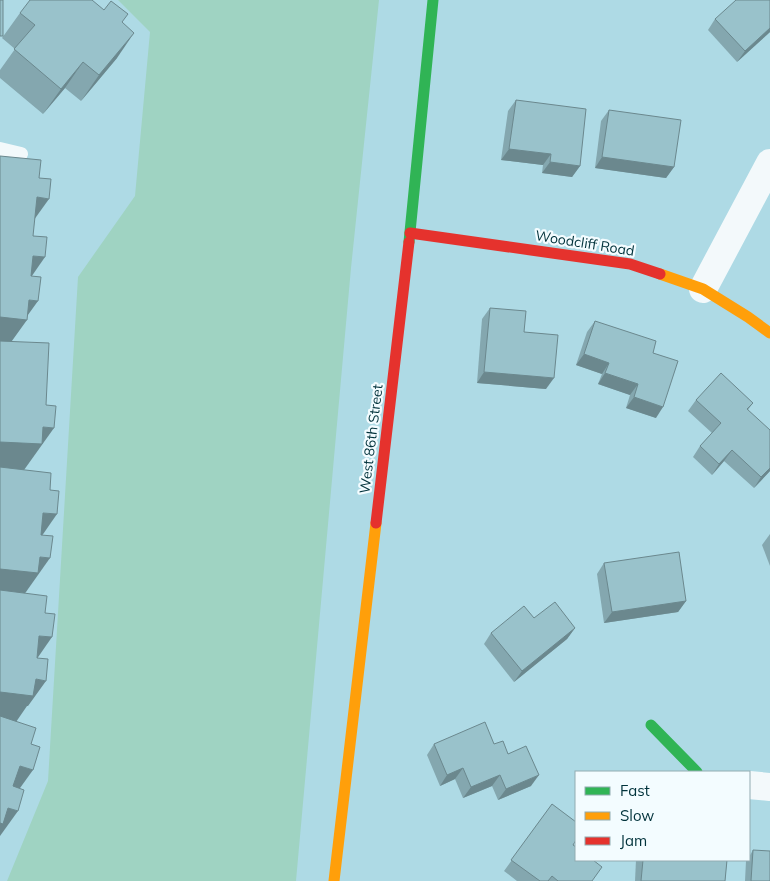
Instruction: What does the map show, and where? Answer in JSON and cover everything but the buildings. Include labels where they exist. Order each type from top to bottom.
[{"type":"street","name":"West 86th Street","points":[[334,881],[410,233],[433,0]]},
{"type":"street","points":[[703,289],[770,163]]},
{"type":"street","name":"Woodcliff Road","points":[[410,233],[630,264],[703,289],[770,333]]},
{"type":"street","points":[[651,725],[696,771]]},
{"type":"street","points":[[750,785],[770,787]]},
{"type":"lane","points":[[0,149],[21,154]]},
{"type":"green space","points":[[118,0],[379,0],[351,268],[296,881],[7,881],[48,781],[78,277],[135,196],[150,32]]},
{"type":"traffic: fast","points":[[409,242],[433,0]]},
{"type":"traffic: fast","points":[[651,725],[696,771]]},
{"type":"traffic: slow","points":[[660,274],[703,289],[770,333]]},
{"type":"traffic: slow","points":[[334,881],[376,523]]},
{"type":"traffic: jam","points":[[410,233],[630,264],[660,274]]},
{"type":"traffic: jam","points":[[376,523],[409,242]]}]
